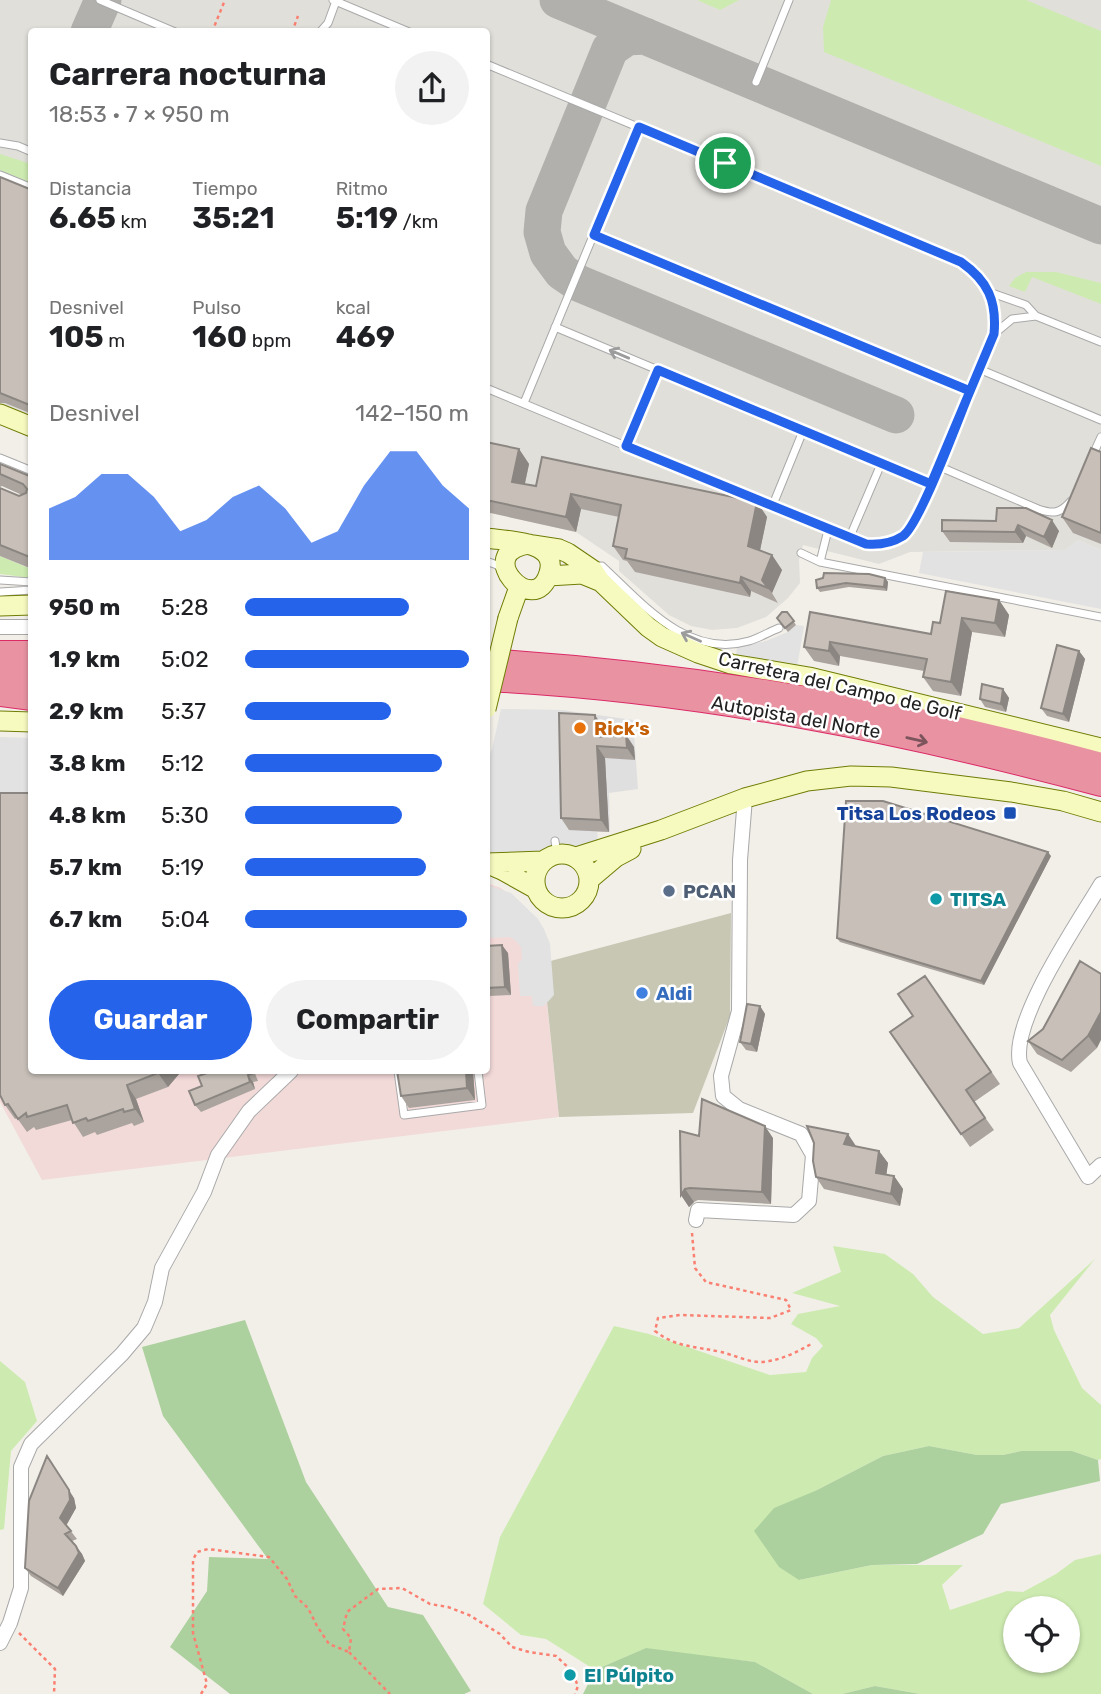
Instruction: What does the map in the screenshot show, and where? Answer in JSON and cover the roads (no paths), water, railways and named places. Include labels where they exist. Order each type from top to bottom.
[{"type":"highway","points":[[0,653],[28,653]]},
{"type":"highway","name":"Autopista del Norte","points":[[490,661],[613,671],[762,691],[872,712],[1101,765]]},
{"type":"highway","points":[[0,675],[28,675]]},
{"type":"highway","name":"Autopista del Norte","points":[[490,679],[555,682],[638,691],[777,712],[866,728],[1101,784]]},
{"type":"highway","points":[[0,694],[28,698]]},
{"type":"main road","points":[[0,414],[28,425]]},
{"type":"main road","name":"Carretera del Campo de Golf","points":[[490,539],[559,549],[593,570],[600,581],[648,627],[662,637],[698,653],[731,664],[809,677],[1101,748]]},
{"type":"main road","points":[[490,692],[514,582],[505,565],[510,553],[520,545],[531,545],[547,555],[550,565],[548,576],[535,588],[514,582]]},
{"type":"main road","points":[[548,576],[582,575],[600,581]]},
{"type":"main road","points":[[0,606],[28,605]]},
{"type":"main road","points":[[0,721],[28,722]]},
{"type":"main road","points":[[490,862],[558,853],[661,830],[745,798],[807,781],[850,776],[891,777],[1011,792],[1063,801],[1101,812]]},
{"type":"main road","points":[[490,865],[536,890],[547,904],[571,907],[585,897],[590,879],[617,857],[661,830]]},
{"type":"main road","points":[[558,853],[583,863],[590,879]]},
{"type":"main road","points":[[536,890],[536,875],[558,853]]},
{"type":"street","points":[[0,627],[28,627]]},
{"type":"street","points":[[696,1220],[698,1210],[794,1215],[809,1201],[813,1155],[802,1133],[739,1110],[723,1096],[721,1076],[739,1011],[740,860],[745,798]]},
{"type":"street","points":[[1101,884],[1041,988],[1024,1024],[1018,1054],[1020,1063],[1088,1177],[1101,1165]]},
{"type":"street","points":[[0,1643],[10,1623],[20,1588],[21,1467],[31,1444],[122,1354],[144,1328],[155,1302],[162,1268],[204,1192],[218,1156],[249,1111],[288,1074]]},
{"type":"lane","points":[[100,0],[166,28]]},
{"type":"lane","points":[[756,82],[789,0]]},
{"type":"lane","points":[[324,28],[328,23],[335,1],[399,28]]},
{"type":"lane","points":[[490,66],[961,262],[977,274],[989,292],[994,312],[994,334],[913,525],[903,536],[877,545],[866,544],[828,530],[490,389]]},
{"type":"lane","points":[[524,403],[639,127]]},
{"type":"lane","points":[[0,143],[28,150]]},
{"type":"lane","points":[[0,175],[28,186]]},
{"type":"lane","points":[[594,235],[970,391]]},
{"type":"lane","points":[[989,292],[1026,305],[1036,316],[1101,342]]},
{"type":"lane","points":[[994,334],[1012,319],[1036,316]]},
{"type":"lane","points":[[555,327],[931,484]]},
{"type":"lane","points":[[979,369],[1101,420]]},
{"type":"lane","points":[[626,446],[658,370]]},
{"type":"lane","points":[[772,507],[803,431]]},
{"type":"lane","points":[[1085,472],[1098,449],[1101,437]]},
{"type":"lane","points":[[0,458],[28,469]]},
{"type":"lane","points":[[849,538],[881,464]]},
{"type":"lane","points":[[938,466],[1053,513],[1063,510],[1075,496]]},
{"type":"lane","points":[[820,562],[828,530]]},
{"type":"lane","points":[[801,553],[820,562],[1101,617]]},
{"type":"lane","points":[[490,562],[497,565],[514,582]]},
{"type":"lane","points":[[587,566],[602,566],[657,618],[705,643],[749,641],[779,628]]},
{"type":"lane","points":[[0,580],[28,582]]},
{"type":"lane","points":[[0,592],[28,590]]},
{"type":"lane","points":[[398,1074],[404,1115],[482,1105],[478,1074]]},
{"type":"place","name":"Rick's","points":[[580,728]]},
{"type":"place","name":"Titsa Los Rodeos","points":[[1010,813]]},
{"type":"place","name":"PCAN","points":[[669,891]]},
{"type":"place","name":"TITSA","points":[[936,899]]},
{"type":"place","name":"Aldi","points":[[642,993]]},
{"type":"place","name":"El Púlpito","points":[[570,1675]]}]
